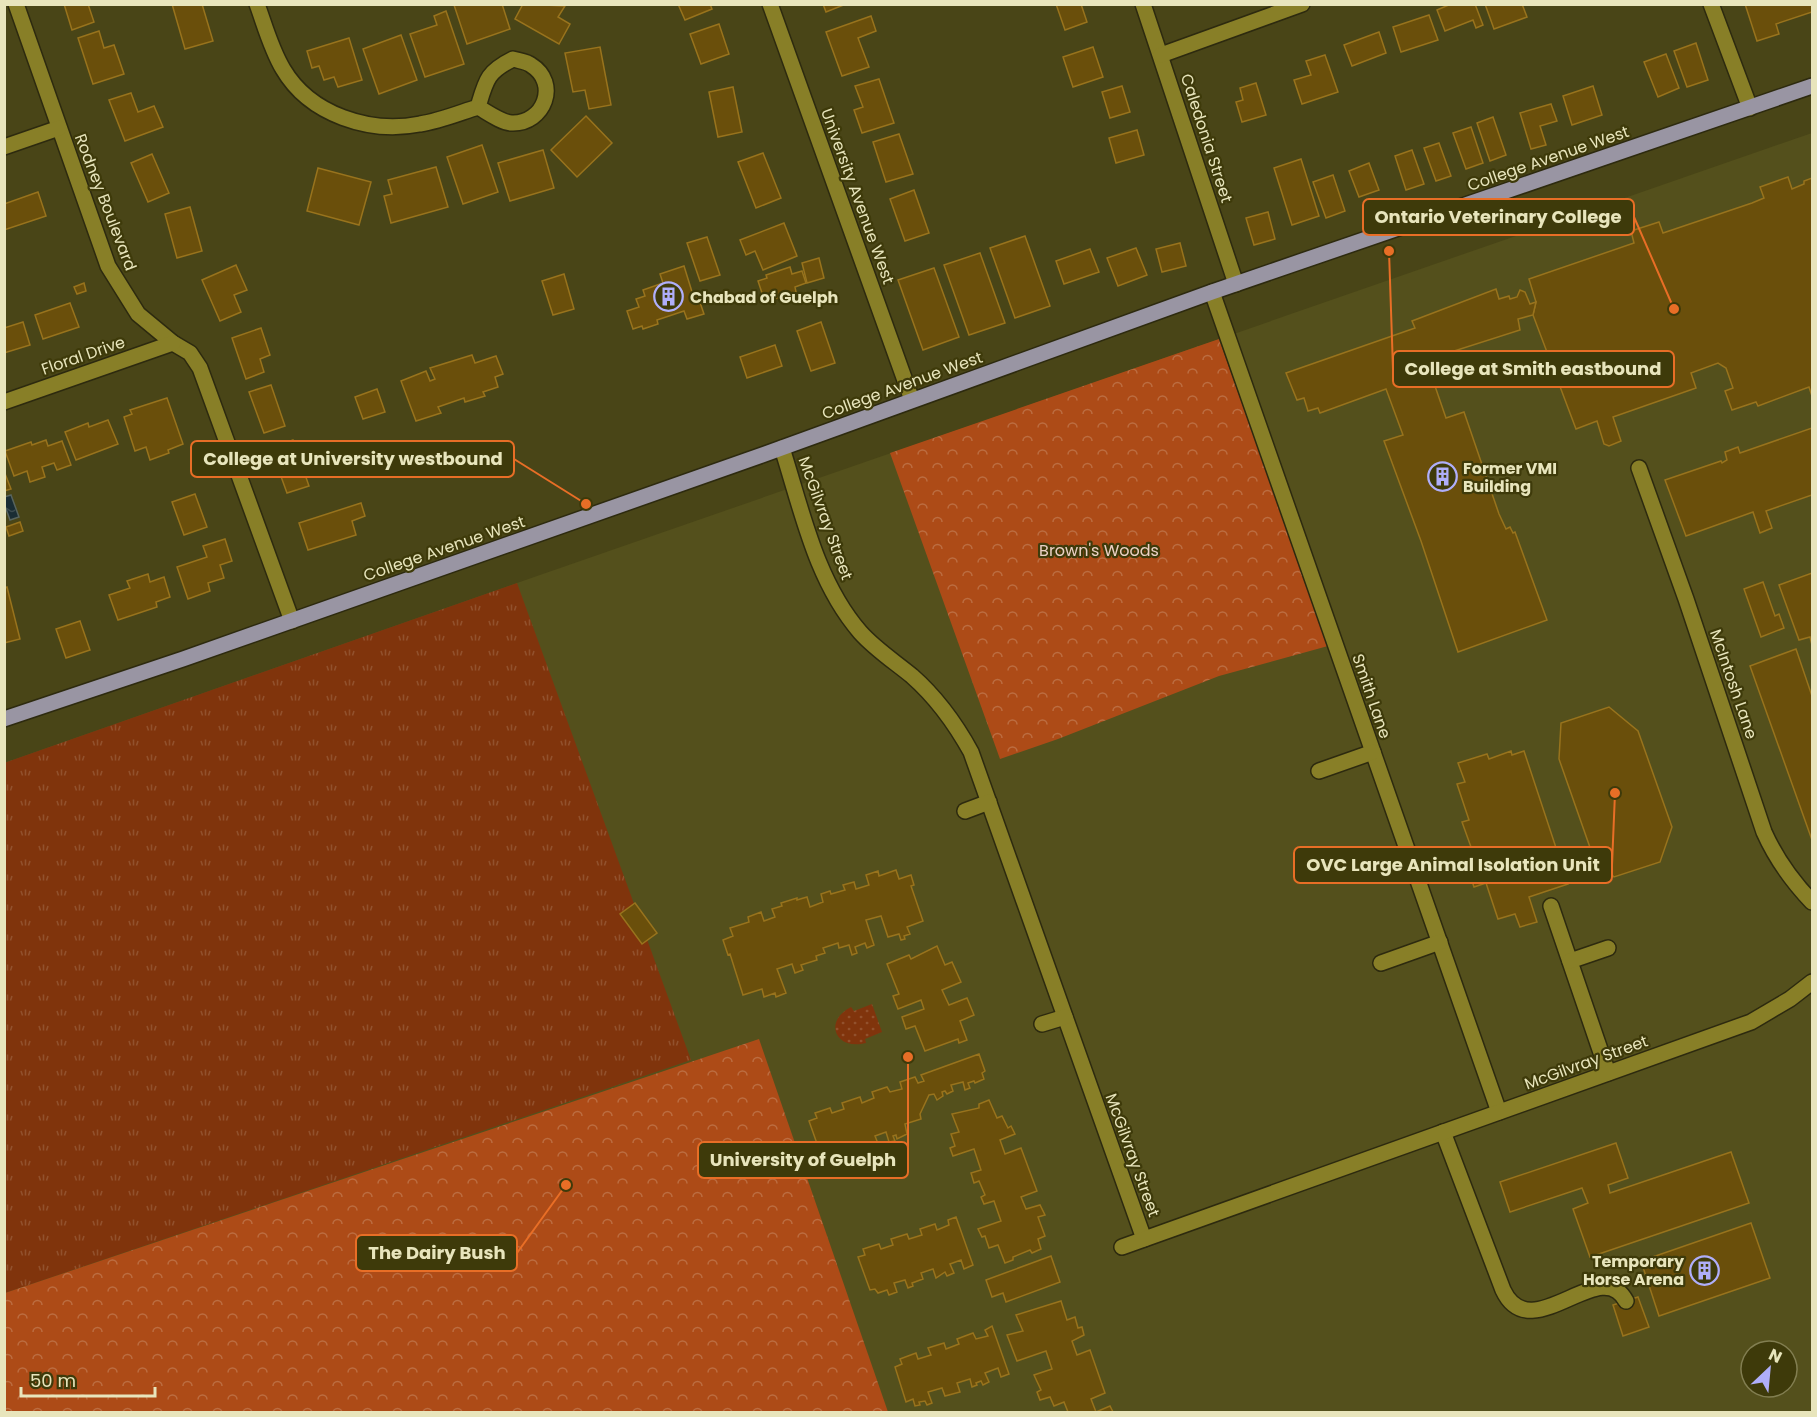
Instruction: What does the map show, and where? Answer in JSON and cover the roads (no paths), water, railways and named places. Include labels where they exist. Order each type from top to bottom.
[{"type":"main road","name":"College Avenue West","points":[[4,719],[292,621],[782,448],[1212,292],[1812,86]]},
{"type":"street","name":"Rodney Boulevard","points":[[16,4],[108,266],[138,314],[173,343],[190,353],[200,368],[292,621]]},
{"type":"street","points":[[257,4],[269,39],[284,70],[305,95],[333,114],[360,123],[396,127],[421,124],[478,107],[510,124],[527,121],[538,113],[546,101],[547,87],[541,73],[530,64],[513,59],[496,68],[486,80],[478,107]]},
{"type":"street","name":"University Avenue West","points":[[770,4],[912,400]]},
{"type":"street","name":"Caledonia Street","points":[[1143,4],[1236,284]]},
{"type":"street","points":[[1161,55],[1302,4]]},
{"type":"street","points":[[1711,4],[1750,108]]},
{"type":"street","points":[[4,147],[59,128]]},
{"type":"street","name":"Smith Lane","points":[[1212,292],[1499,1112]]},
{"type":"street","name":"Floral Drive","points":[[4,402],[173,343]]},
{"type":"street","name":"McGilvray Street","points":[[782,448],[817,556],[835,595],[861,632],[923,685],[945,710],[970,752],[990,802],[1144,1239],[1751,1022],[1790,999],[1812,982]]},
{"type":"street","name":"McIntosh Lane","points":[[1639,468],[1686,599],[1764,832],[1784,869],[1812,903]]},
{"type":"street","points":[[1319,771],[1373,752]]},
{"type":"street","points":[[965,811],[990,802]]},
{"type":"street","points":[[1551,906],[1608,1073]]},
{"type":"street","points":[[1381,963],[1440,942]]},
{"type":"street","points":[[1570,961],[1608,948]]},
{"type":"street","points":[[1042,1024],[1065,1017]]},
{"type":"street","points":[[1443,1132],[1503,1290],[1512,1304],[1524,1310],[1539,1310],[1605,1286],[1619,1291],[1626,1301]]},
{"type":"street","points":[[1122,1247],[1144,1239]]},
{"type":"water","points":[[11,495],[19,517],[10,520],[4,497]]},
{"type":"place","name":"College at Smith eastbound","points":[[1389,251]]},
{"type":"place","name":"Chabad of Guelph","points":[[669,297]]},
{"type":"place","name":"Ontario Veterinary College","points":[[1674,309]]},
{"type":"place","name":"Former VMI Building","points":[[1442,477]]},
{"type":"place","name":"College at University westbound","points":[[586,504]]},
{"type":"place","name":"OVC Large Animal Isolation Unit","points":[[1615,793]]},
{"type":"place","name":"University of Guelph","points":[[908,1057]]},
{"type":"place","name":"The Dairy Bush","points":[[566,1185]]},
{"type":"place","name":"Temporary Horse Arena","points":[[1705,1270]]},
{"type":"park label","name":"Brown's Woods","points":[[1099,550]]}]
